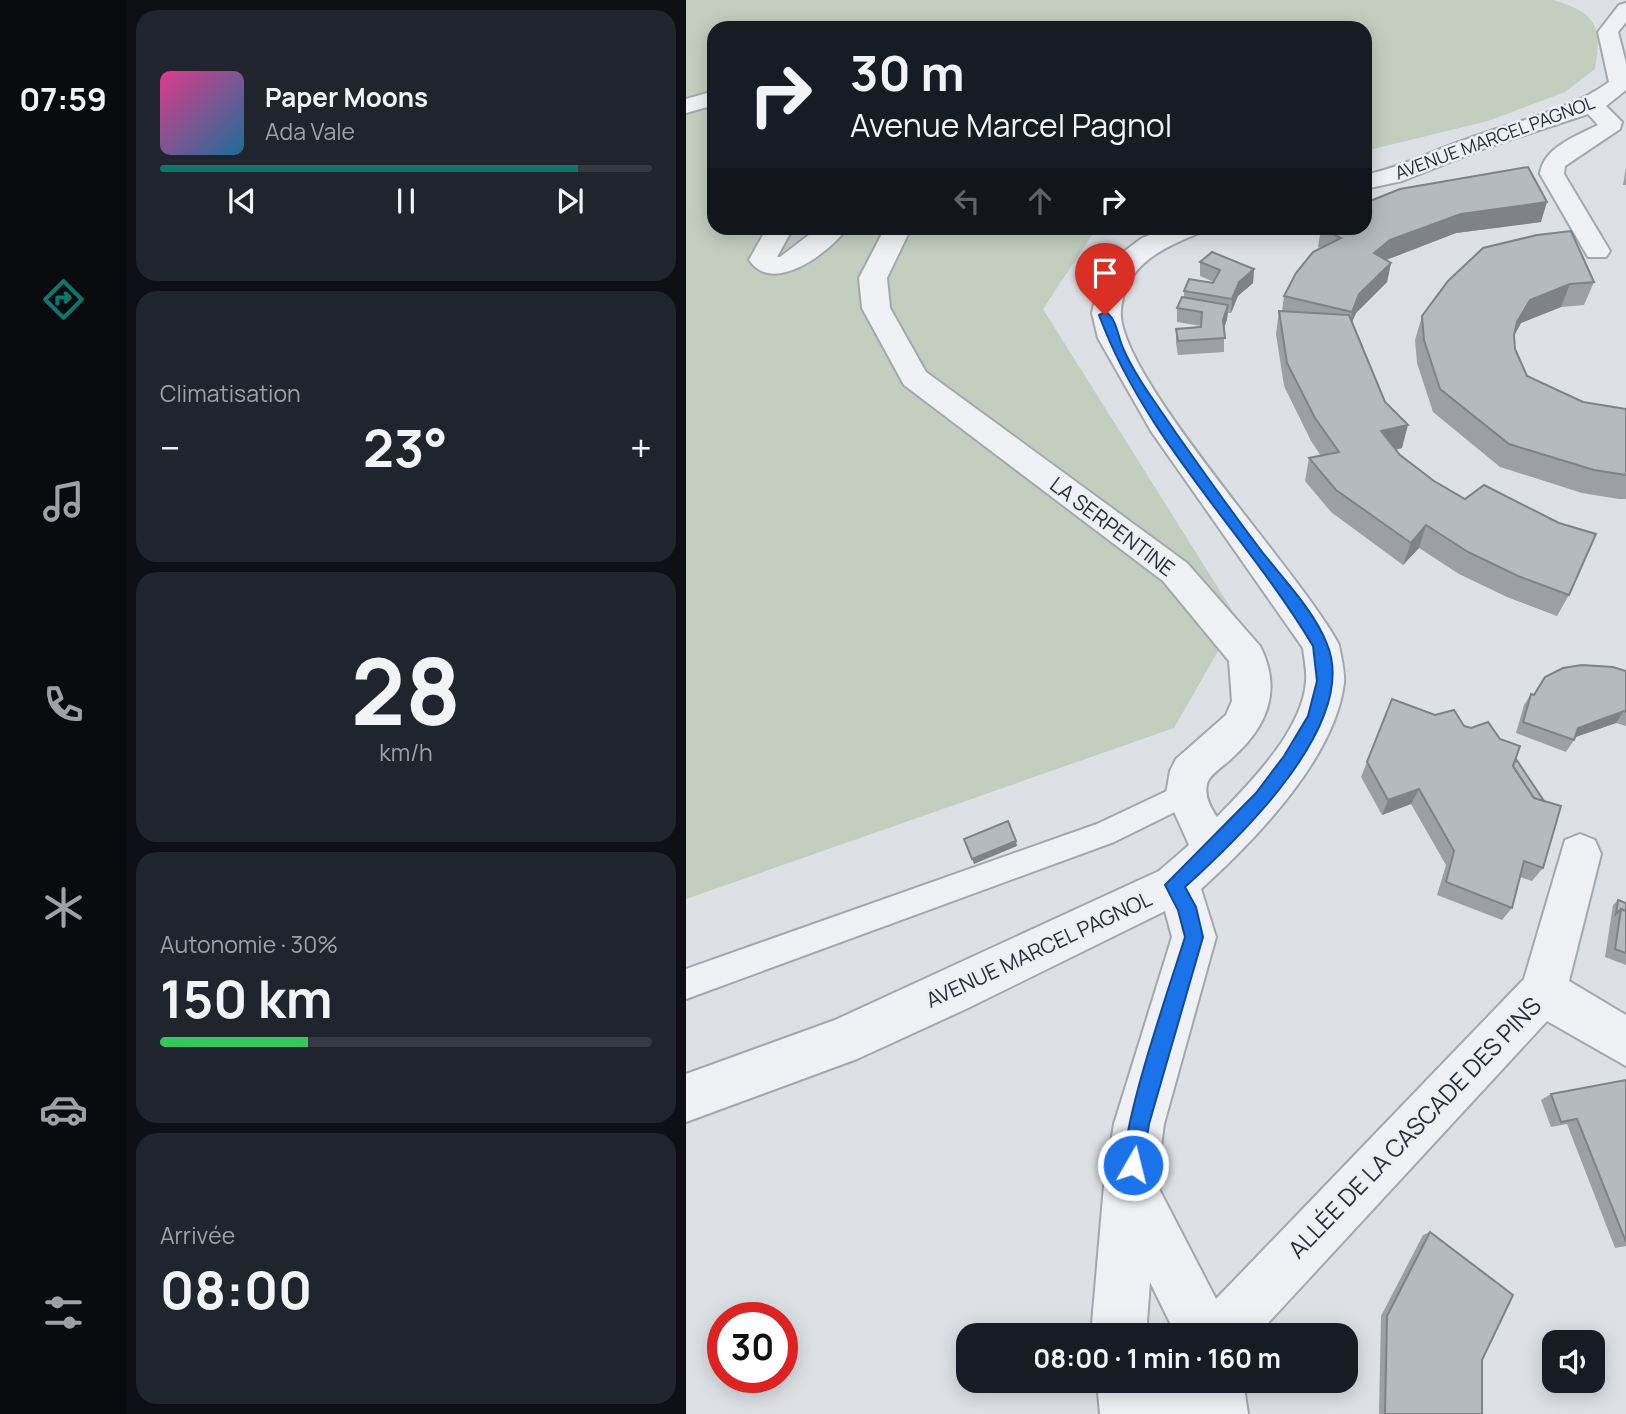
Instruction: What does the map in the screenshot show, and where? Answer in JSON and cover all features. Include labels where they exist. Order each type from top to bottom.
[{"type":"street","points":[[1599,3],[1625,12]]},
{"type":"street","name":"AVENUE MARCEL PAGNOL","points":[[1372,180],[1393,176],[1480,142],[1592,105],[1623,82],[1608,32],[1625,12]]},
{"type":"street","points":[[686,106],[707,100]]},
{"type":"street","points":[[1592,105],[1610,122],[1608,129],[1561,155],[1553,163],[1552,174],[1597,251]]},
{"type":"street","points":[[776,235],[762,260],[772,266],[789,265],[825,235]]},
{"type":"street","name":"LA SERPENTINE","points":[[894,235],[873,278],[876,308],[915,378],[1175,572],[1247,657],[1251,701],[1241,726],[1190,771],[1186,793]]},
{"type":"street","name":"AVENUE MARCEL PAGNOL","points":[[686,1098],[840,1042],[975,981],[1174,885],[1215,849],[1262,798],[1290,761],[1316,718],[1325,681],[1321,645],[1301,613],[1224,513],[1145,397],[1118,350],[1105,315],[1115,282],[1145,247],[1173,235]]},
{"type":"street","points":[[1186,793],[1195,819],[1215,849]]},
{"type":"street","points":[[1543,992],[1580,853]]},
{"type":"street","points":[[1120,1323],[1130,1186],[1139,1124],[1194,937],[1186,907],[1174,885]]},
{"type":"street","name":"ALLÉE DE LA CASCADE DES PINS","points":[[1232,1323],[1543,992],[1626,1042]]},
{"type":"street","points":[[1130,1186],[1199,1323]]},
{"type":"street","points":[[1126,1393],[1129,1414]]},
{"type":"street","points":[[1162,1414],[1178,1393]]},
{"type":"street","points":[[1216,1393],[1219,1414]]},
{"type":"lane","points":[[686,984],[1105,833],[1186,793]]},
{"type":"green space","points":[[686,0],[1553,0],[1587,16],[1593,23],[1598,42],[1595,69],[1565,92],[1488,121],[1372,149],[1372,21],[707,21],[707,235],[1092,235],[1043,309],[1237,618],[1174,728],[686,899]]},
{"type":"building","points":[[1528,167],[1547,202],[1461,214],[1390,240],[1374,253],[1391,263],[1359,294],[1352,312],[1284,296],[1296,273],[1313,252],[1341,238],[1335,235],[1372,235],[1372,200],[1400,189]]},
{"type":"building","points":[[1571,231],[1594,282],[1570,284],[1530,300],[1517,322],[1515,349],[1527,376],[1583,402],[1626,409],[1626,475],[1594,470],[1509,444],[1440,389],[1424,340],[1422,316],[1448,281],[1483,248],[1537,235]]},
{"type":"building","points":[[1212,252],[1254,269],[1239,282],[1232,299],[1184,291],[1189,279],[1213,283],[1220,270],[1200,262]]},
{"type":"building","points":[[1182,297],[1228,305],[1223,320],[1225,338],[1178,341],[1176,329],[1201,327],[1202,312],[1177,308]]},
{"type":"building","points":[[1279,311],[1349,315],[1385,402],[1408,425],[1381,431],[1400,455],[1434,481],[1465,499],[1484,485],[1559,523],[1596,534],[1569,595],[1518,576],[1468,552],[1426,525],[1411,543],[1336,490],[1309,458],[1339,452],[1315,418],[1287,363]]},
{"type":"building","points":[[1582,665],[1613,667],[1626,671],[1626,712],[1578,728],[1574,740],[1523,722],[1531,694],[1534,695],[1545,677],[1563,668]]},
{"type":"building","points":[[1392,699],[1435,715],[1454,710],[1464,726],[1471,728],[1488,722],[1500,739],[1520,746],[1513,766],[1534,798],[1561,806],[1543,868],[1524,861],[1512,908],[1446,882],[1454,851],[1419,789],[1388,800],[1367,762]]},
{"type":"building","points":[[1516,759],[1544,801],[1534,798],[1513,766]]},
{"type":"building","points":[[1008,821],[1016,841],[972,859],[964,839]]},
{"type":"building","points":[[1618,900],[1626,903],[1626,911],[1621,909],[1616,914]]},
{"type":"building","points":[[1621,909],[1626,911],[1626,953],[1615,949]]},
{"type":"building","points":[[1626,1080],[1626,1242],[1577,1119],[1561,1122],[1551,1094]]},
{"type":"building","points":[[1430,1232],[1513,1295],[1482,1360],[1482,1414],[1385,1414],[1387,1316]]},
{"type":"route","points":[[1105,315],[1118,350],[1145,397],[1224,513],[1301,613],[1321,645],[1325,681],[1316,718],[1290,761],[1262,798],[1215,849],[1174,885],[1186,907],[1194,937],[1139,1124],[1133,1165]]}]
